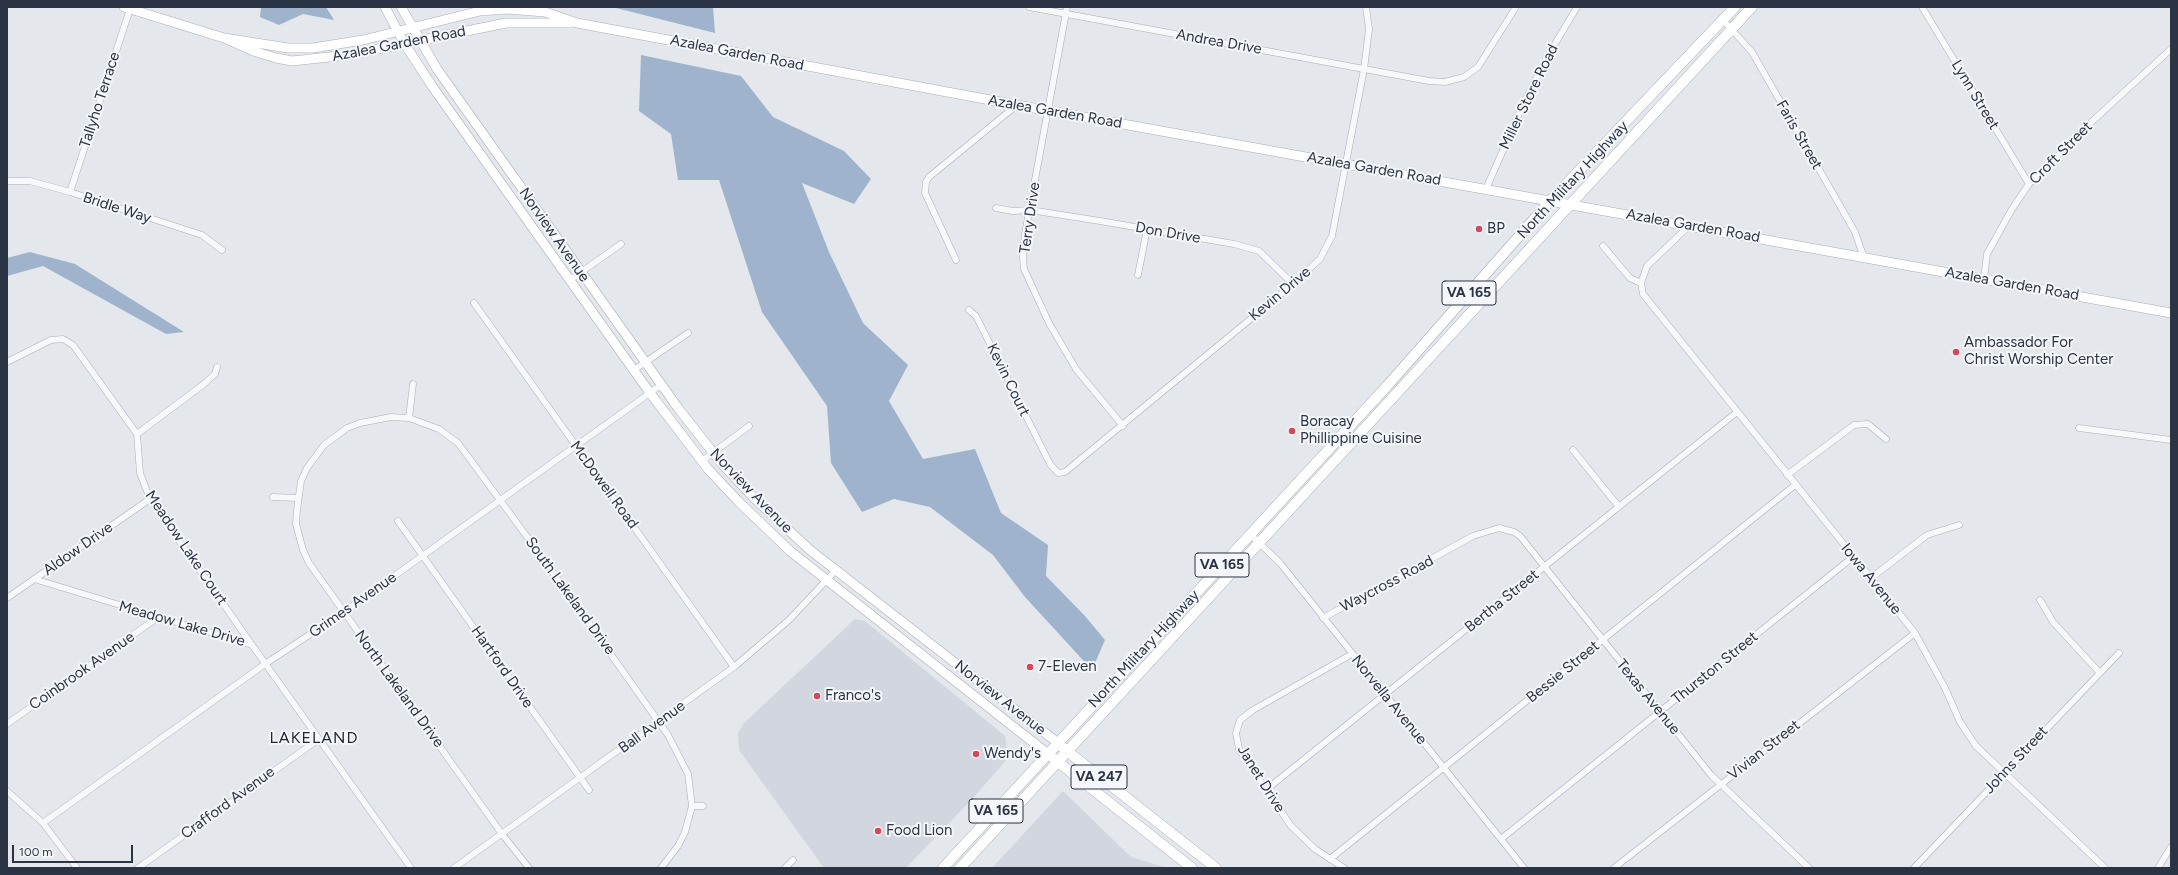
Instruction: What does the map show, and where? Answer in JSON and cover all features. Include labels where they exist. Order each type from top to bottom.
[{"type":"main road","name":"Norview Avenue","points":[[385,7],[404,43],[432,86],[650,393],[702,461],[768,531],[827,580],[1192,868]]},
{"type":"main road","name":"Norview Avenue","points":[[401,7],[436,69],[645,363],[713,453],[779,522],[836,570],[1216,868]]},
{"type":"main road","name":"North Military Highway","points":[[943,868],[1387,386],[1550,201],[1735,7]]},
{"type":"main road","name":"North Military Highway","points":[[960,868],[1752,7]]},
{"type":"main road","name":"Azalea Garden Road","points":[[127,8],[224,38],[276,58],[302,61],[348,55],[506,23],[577,23]]},
{"type":"main road","name":"Azalea Garden Road","points":[[224,38],[288,48],[313,48],[398,32],[480,11],[507,9],[545,12],[577,23],[1017,105],[2171,313]]},
{"type":"street","name":"Andrea Drive","points":[[1029,7],[1066,10],[1364,69],[1445,82],[1455,80],[1471,73],[1478,67],[1516,7]]},
{"type":"street","name":"Kevin Drive","points":[[1044,453],[1055,472],[1063,474],[1123,426],[1293,284],[1320,259],[1332,236],[1364,69],[1369,29],[1366,7]]},
{"type":"street","name":"Miller Store Road","points":[[1486,189],[1520,112],[1546,59],[1577,7]]},
{"type":"street","name":"Lynn Street","points":[[1922,7],[2029,184]]},
{"type":"street","name":"Tallyho Terrace","points":[[70,192],[127,8]]},
{"type":"street","name":"Terry Drive","points":[[1066,10],[1023,257],[1027,278],[1055,334],[1076,369],[1123,426]]},
{"type":"street","name":"Faris Street","points":[[1723,20],[1752,52],[1855,232],[1864,258]]},
{"type":"street","name":"Croft Street","points":[[1984,279],[1988,254],[2012,209],[2029,184],[2080,132],[2171,49]]},
{"type":"street","points":[[956,260],[925,193],[926,182],[929,177],[1017,105]]},
{"type":"street","name":"Bridle Way","points":[[7,181],[30,182],[70,192],[202,235],[222,250]]},
{"type":"street","name":"Don Drive","points":[[996,208],[1013,211],[1030,210],[1234,244],[1256,250],[1266,256],[1293,284]]},
{"type":"street","points":[[1640,283],[1647,266],[1689,226]]},
{"type":"street","points":[[1138,275],[1147,230]]},
{"type":"street","points":[[570,280],[621,244]]},
{"type":"street","name":"Iowa Avenue","points":[[1603,246],[1630,278],[1640,283],[1643,294],[1915,633],[1926,651],[1967,734],[2004,773],[2105,868]]},
{"type":"street","name":"McDowell Road","points":[[474,303],[734,667]]},
{"type":"street","name":"Kevin Court","points":[[969,310],[976,316],[1044,453]]},
{"type":"street","points":[[634,370],[688,333]]},
{"type":"street","points":[[7,362],[51,340],[57,339],[68,341],[73,345],[137,434],[204,384],[215,374],[217,367]]},
{"type":"street","points":[[408,418],[413,384]]},
{"type":"street","name":"Grimes Avenue","points":[[43,823],[265,664],[344,612],[661,385]]},
{"type":"street","name":"Bertha Street","points":[[1266,789],[1737,412]]},
{"type":"street","name":"South Lakeland Drive","points":[[319,451],[335,436],[360,423],[391,417],[408,418],[439,429],[458,443],[501,500],[658,722],[684,762],[691,784],[692,806],[690,818],[678,846],[661,868]]},
{"type":"street","points":[[1787,475],[1854,425],[1868,424],[1886,439]]},
{"type":"street","points":[[702,461],[750,426]]},
{"type":"street","points":[[2079,428],[2171,440]]},
{"type":"street","name":"Meadow Lake Court","points":[[137,434],[140,473],[150,499],[252,645]]},
{"type":"street","points":[[1573,450],[1619,507]]},
{"type":"street","name":"North Lakeland Drive","points":[[319,451],[307,468],[301,481],[298,498],[296,524],[303,550],[309,563],[502,834],[529,868]]},
{"type":"street","name":"Bessie Street","points":[[1330,859],[1795,485]]},
{"type":"street","points":[[273,497],[298,498]]},
{"type":"street","name":"Aldow Drive","points":[[7,598],[150,499]]},
{"type":"street","name":"Hartford Drive","points":[[398,521],[589,790]]},
{"type":"street","points":[[1871,578],[1927,535],[1960,525]]},
{"type":"street","name":"Texas Avenue","points":[[1450,550],[1482,532],[1493,528],[1507,529],[1520,536],[1543,567],[1660,712],[1721,785],[1809,868]]},
{"type":"street","name":"Norvella Avenue","points":[[1250,534],[1260,542],[1323,618],[1524,868]]},
{"type":"street","name":"Waycross Road","points":[[1323,618],[1450,550]]},
{"type":"street","name":"Thurston Street","points":[[1501,839],[1853,557]]},
{"type":"street","name":"Ball Avenue","points":[[454,868],[734,667],[779,629],[836,570]]},
{"type":"street","name":"Meadow Lake Drive","points":[[34,579],[157,618],[252,645],[411,868]]},
{"type":"street","points":[[2040,600],[2053,622],[2100,672]]},
{"type":"street","name":"Coinbrook Avenue","points":[[7,724],[157,618]]},
{"type":"street","name":"Vivian Street","points":[[1614,868],[1915,633]]},
{"type":"street","name":"Johns Street","points":[[1914,868],[2119,653]]},
{"type":"street","name":"Janet Drive","points":[[1344,868],[1309,844],[1291,826],[1239,749],[1236,733],[1240,720],[1253,710],[1352,654]]},
{"type":"street","name":"Crafford Avenue","points":[[138,868],[318,739]]},
{"type":"street","points":[[7,791],[43,823],[77,868]]},
{"type":"street","points":[[692,806],[703,806]]},
{"type":"street","points":[[2158,868],[2171,847]]},
{"type":"street","points":[[786,868],[793,860]]},
{"type":"shaded area","points":[[855,619],[865,621],[1005,736],[1008,758],[974,797],[906,868],[824,868],[739,750],[738,733],[744,723]]},
{"type":"shaded area","points":[[1063,791],[1131,857],[1167,868],[992,868]]},
{"type":"water","points":[[261,7],[326,7],[334,20],[303,14],[279,25],[260,17]]},
{"type":"water","points":[[713,7],[715,33],[616,8]]},
{"type":"water","points":[[641,55],[741,76],[773,117],[844,151],[871,179],[854,204],[802,183],[829,252],[863,323],[908,365],[889,401],[923,459],[975,449],[1001,513],[1048,545],[1046,576],[1085,616],[1105,640],[1092,670],[1025,597],[993,555],[930,507],[894,499],[862,512],[831,463],[827,406],[762,312],[719,180],[678,180],[671,134],[639,111]]},
{"type":"water","points":[[30,252],[75,264],[184,332],[166,334],[43,266],[7,276],[7,258]]},
{"type":"place","name":"BP","points":[[1479,229]]},
{"type":"place","name":"Ambassador For Christ Worship Center","points":[[1956,352]]},
{"type":"place","name":"Boracay Phillippine Cuisine","points":[[1292,431]]},
{"type":"place","name":"7-Eleven","points":[[1030,667]]},
{"type":"place","name":"Franco's","points":[[817,696]]},
{"type":"place","name":"Wendy's","points":[[976,754]]},
{"type":"place","name":"Food Lion","points":[[878,831]]},
{"type":"district","name":"LAKELAND","points":[[314,738]]}]
